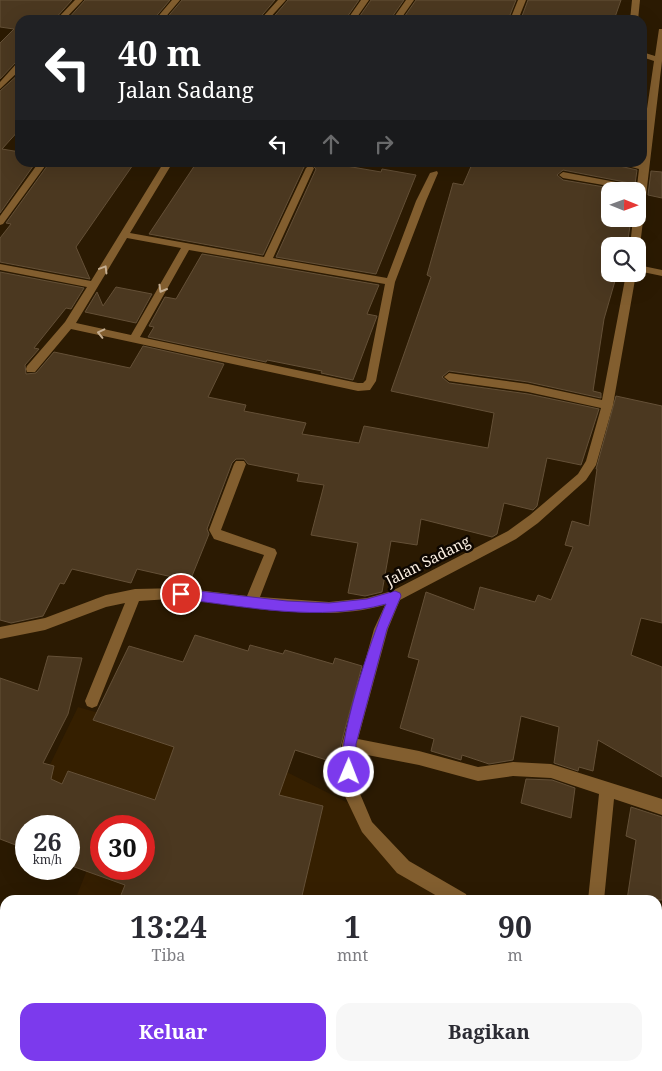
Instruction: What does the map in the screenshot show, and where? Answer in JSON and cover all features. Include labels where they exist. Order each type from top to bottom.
[{"type":"street","points":[[64,15],[78,0]]},
{"type":"street","points":[[163,15],[176,0]]},
{"type":"street","points":[[268,15],[282,0]]},
{"type":"street","points":[[354,15],[365,0]]},
{"type":"street","points":[[400,15],[410,0]]},
{"type":"street","points":[[516,15],[522,0]]},
{"type":"street","points":[[634,15],[636,0]]},
{"type":"street","points":[[647,118],[655,89],[662,31]]},
{"type":"street","points":[[647,56],[659,60]]},
{"type":"street","points":[[5,82],[15,71]]},
{"type":"street","points":[[647,88],[655,89]]},
{"type":"street","points":[[0,222],[40,167]]},
{"type":"street","points":[[31,369],[69,325],[166,167]]},
{"type":"street","points":[[640,167],[645,168],[643,182]]},
{"type":"street","points":[[267,261],[310,168]]},
{"type":"street","points":[[69,325],[358,387],[366,387],[371,382],[390,282],[421,201],[434,173]]},
{"type":"street","points":[[563,175],[601,182]]},
{"type":"street","points":[[124,236],[390,282]]},
{"type":"street","points":[[133,340],[186,246]]},
{"type":"street","points":[[0,267],[94,285]]},
{"type":"street","points":[[646,270],[662,273]]},
{"type":"street","name":"Jalan Sadang","points":[[0,634],[46,624],[106,601],[135,595],[181,594],[329,608],[367,604],[395,596],[512,535],[582,478],[592,462],[606,405],[629,282]]},
{"type":"street","points":[[449,377],[528,388],[606,405]]},
{"type":"street","points":[[240,464],[215,530],[218,535],[268,550],[271,553],[251,602]]},
{"type":"street","points":[[92,701],[135,595]]},
{"type":"street","points":[[395,596],[381,629],[349,744],[350,790],[367,826],[383,847],[403,866],[452,895]]},
{"type":"street","points":[[349,744],[419,758],[478,774],[513,769],[551,771],[607,788],[662,808]]},
{"type":"street","points":[[596,895],[607,788]]},
{"type":"shaded area","points":[[78,707],[265,761],[356,807],[397,859],[446,895],[77,895],[90,862],[90,880],[155,880],[155,815],[90,815],[90,847],[80,842],[80,815],[26,814]]},
{"type":"building","points":[[0,0],[72,0],[58,15],[15,15],[15,63],[0,79],[0,43],[14,29],[0,27]]},
{"type":"building","points":[[85,0],[170,0],[157,15],[72,15]]},
{"type":"building","points":[[182,0],[275,0],[262,15],[169,15]]},
{"type":"building","points":[[288,0],[359,0],[348,15],[275,15]]},
{"type":"building","points":[[371,0],[404,0],[394,15],[360,15]]},
{"type":"building","points":[[416,0],[516,0],[510,15],[406,15]]},
{"type":"building","points":[[528,0],[621,0],[616,15],[522,15]]},
{"type":"building","points":[[15,78],[15,135],[2,149],[15,151],[15,167],[32,167],[0,213],[0,91]]},
{"type":"building","points":[[46,167],[132,167],[76,247],[90,279],[0,262],[0,238],[11,224],[6,223]]},
{"type":"building","points":[[194,167],[304,167],[263,255],[149,234]]},
{"type":"building","points":[[314,167],[352,167],[381,172],[382,169],[416,175],[376,274],[276,257],[316,169]]},
{"type":"building","points":[[471,167],[624,167],[637,170],[635,182],[625,182],[563,170],[557,175],[563,180],[601,186],[601,228],[630,228],[628,237],[601,237],[601,282],[615,282],[604,319],[593,391],[601,393],[601,398],[528,382],[449,371],[442,377],[449,383],[528,394],[599,409],[581,465],[547,458],[537,506],[533,510],[504,503],[497,534],[492,537],[421,519],[417,545],[391,541],[382,592],[365,596],[348,593],[358,543],[311,535],[324,485],[297,481],[299,474],[248,464],[244,459],[236,459],[232,463],[207,529],[209,534],[190,581],[137,569],[131,583],[72,569],[64,584],[60,583],[43,616],[11,623],[0,620],[0,272],[84,288],[71,309],[66,308],[34,348],[39,349],[25,365],[26,374],[36,373],[54,352],[130,368],[143,346],[224,364],[208,397],[246,405],[244,411],[306,423],[302,434],[359,443],[364,426],[488,448],[494,413],[391,391],[431,277],[427,275],[453,183],[463,185]]},
{"type":"building","points":[[651,171],[662,172],[662,198],[648,195]]},
{"type":"building","points":[[202,254],[379,285],[367,314],[377,316],[353,380],[321,373],[322,371],[267,360],[266,362],[148,337],[154,327],[149,326],[165,297],[176,299]]},
{"type":"building","points":[[116,287],[152,294],[136,323],[85,312],[97,292],[103,306]]},
{"type":"building","points":[[616,396],[662,406],[662,623],[641,618],[631,655],[662,667],[662,777],[598,740],[593,771],[579,767],[578,771],[554,763],[559,727],[521,716],[513,760],[489,764],[462,755],[461,760],[431,751],[434,739],[400,728],[419,660],[408,657],[426,592],[474,610],[480,587],[535,602],[538,595],[551,600],[573,547],[565,545],[572,521],[589,526],[596,469]]},
{"type":"building","points":[[195,635],[248,651],[250,645],[283,654],[285,650],[333,664],[335,658],[362,666],[336,763],[295,750],[279,795],[323,806],[302,895],[121,895],[125,885],[111,880],[155,880],[155,815],[90,815],[90,872],[80,869],[80,815],[15,815],[15,845],[0,839],[0,678],[38,691],[48,656],[82,658],[68,714],[43,763],[54,766],[51,779],[62,784],[68,771],[155,800],[174,747],[93,720],[129,646],[183,662]]},
{"type":"building","points":[[526,779],[552,780],[575,788],[571,818],[521,803]]},
{"type":"building","points":[[631,807],[662,817],[662,895],[628,895],[636,840],[626,836]]},
{"type":"route","points":[[181,594],[287,606],[329,608],[367,604],[395,596],[381,629],[349,744],[349,772]]}]
